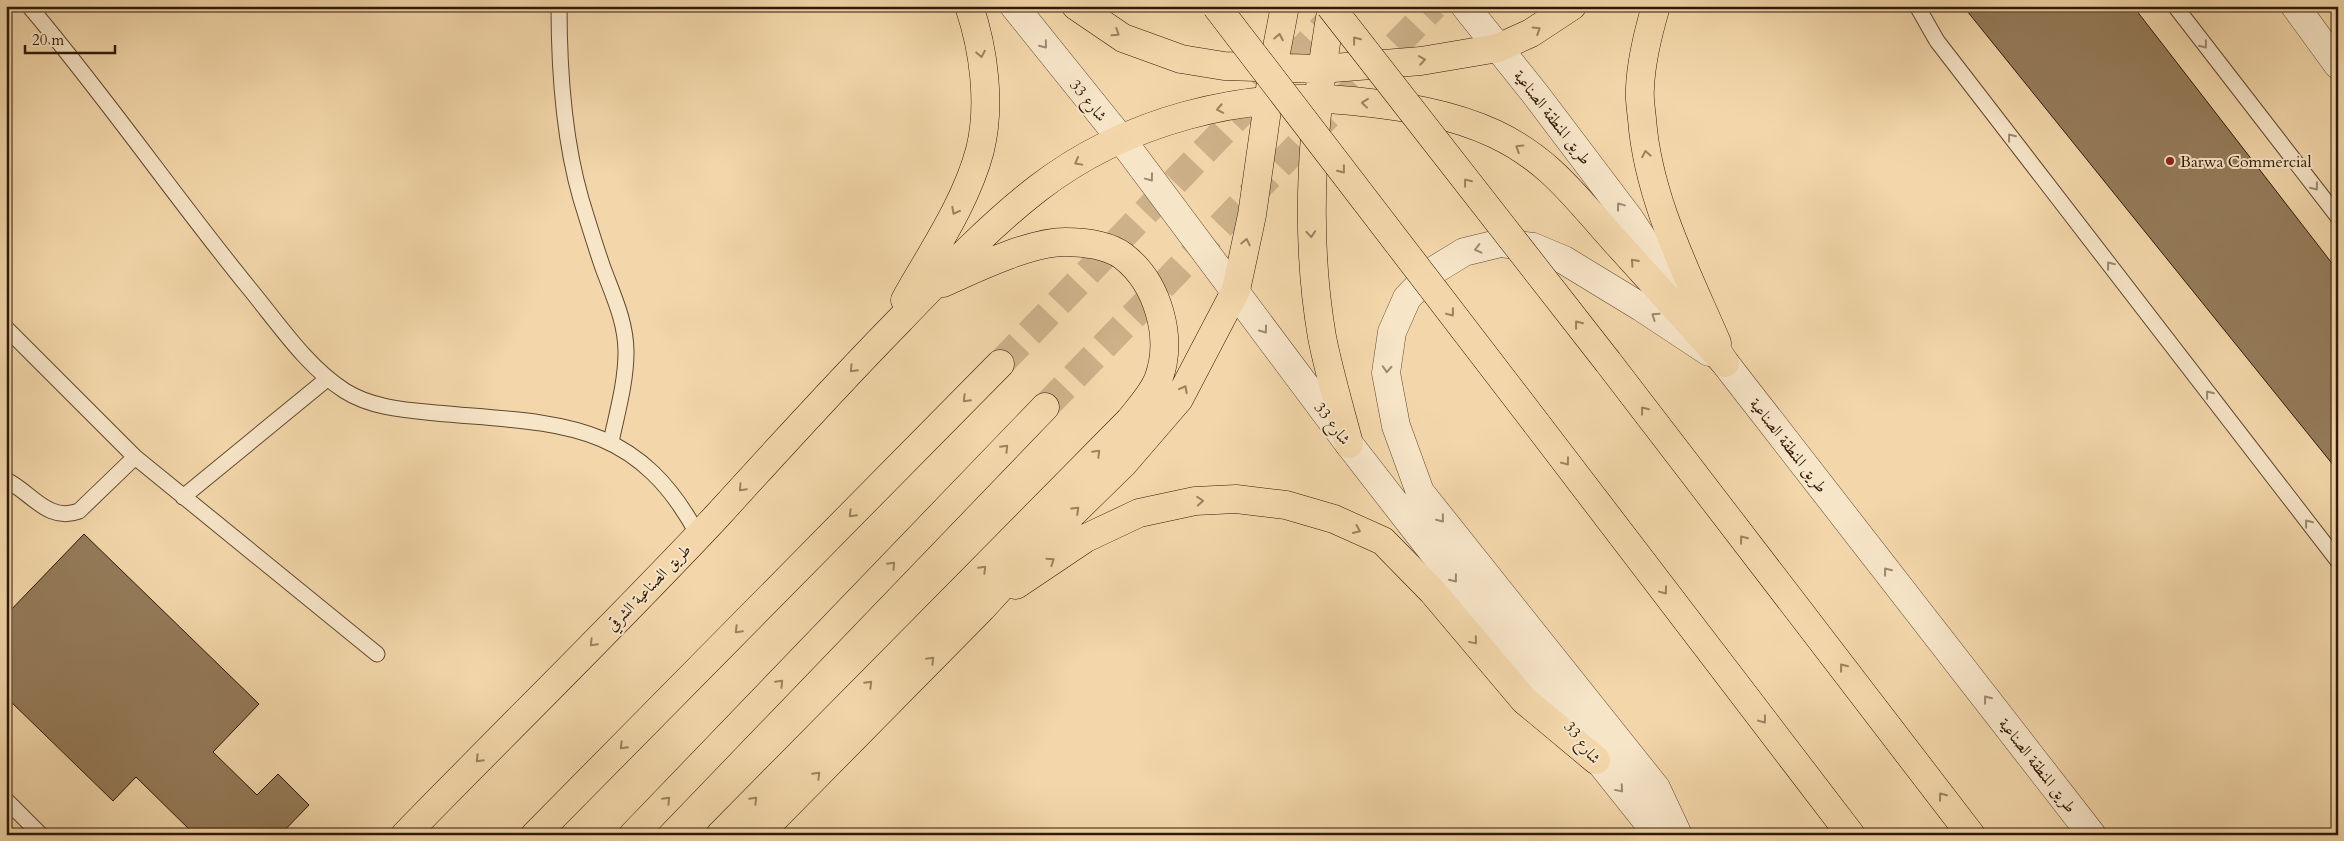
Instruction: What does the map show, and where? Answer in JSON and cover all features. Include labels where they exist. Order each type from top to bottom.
[{"type":"main road","points":[[886,334],[964,193],[980,149],[985,105],[982,57],[969,6]]},
{"type":"main road","points":[[1076,6],[1123,38],[1181,60],[1224,66],[1321,69],[1421,61],[1498,48],[1531,33],[1572,6]]},
{"type":"main road","points":[[1216,6],[1851,835]]},
{"type":"main road","points":[[758,835],[982,608],[1035,550],[1123,464],[1179,399],[1236,290],[1252,215],[1268,99],[1285,6]]},
{"type":"main road","points":[[1331,6],[1321,69],[1311,176],[1310,224],[1322,338],[1349,444]]},
{"type":"main road","points":[[1331,6],[1972,835]]},
{"type":"main road","points":[[1656,6],[1647,34],[1639,90],[1649,169],[1681,258],[1725,363]]},
{"type":"main road","points":[[886,334],[991,228],[1038,188],[1072,165],[1121,139],[1174,120],[1268,99],[1319,98],[1385,105],[1463,121],[1498,135],[1545,164],[1579,198],[1606,231],[1725,363]]},
{"type":"main road","points":[[720,835],[1130,420],[1158,380],[1163,360],[1164,335],[1158,306],[1144,276],[1122,255],[1093,244],[1063,242],[1029,249],[973,270],[928,291]]},
{"type":"main road","name":"طريق الصناعية الشرقي","points":[[405,835],[698,535],[886,334]]},
{"type":"main road","points":[[535,835],[1000,364]]},
{"type":"main road","points":[[633,835],[1045,407]]},
{"type":"main road","points":[[982,608],[1086,538],[1139,512],[1194,500],[1236,499],[1286,505],[1334,520],[1383,542],[1432,591],[1524,700],[1596,760]]},
{"type":"street","name":"شارع 33","points":[[1014,6],[1121,139],[1236,290],[1349,444],[1596,760],[1658,835]]},
{"type":"street","points":[[1465,6],[1498,48]]},
{"type":"street","points":[[2295,6],[2338,65]]},
{"type":"street","name":"طريق المنطقة الصناعية","points":[[1498,48],[1629,218],[1725,363],[2092,835]]},
{"type":"street","points":[[1678,835],[1656,788],[1420,492],[1396,426],[1386,373],[1392,332],[1407,298],[1433,271],[1464,252],[1501,243],[1533,247],[1564,260],[1641,306],[1725,363]]},
{"type":"lane","points":[[29,6],[60,43],[219,251],[287,335],[328,379],[347,392],[367,402],[394,408],[550,423],[581,430],[612,442],[639,460],[667,487],[683,507],[698,535]]},
{"type":"lane","points":[[559,6],[559,48],[563,98],[570,147],[589,224],[620,310],[624,331],[625,372],[612,442]]},
{"type":"lane","points":[[1917,6],[1937,41],[2338,561]]},
{"type":"lane","points":[[2175,6],[2338,217]]},
{"type":"lane","points":[[6,328],[135,457],[377,654]]},
{"type":"lane","points":[[183,497],[328,379]]},
{"type":"lane","points":[[6,480],[57,514],[72,514],[79,511],[135,457]]},
{"type":"lane","points":[[6,800],[41,835]]},
{"type":"building","name":"Barwa Commercial","points":[[1963,6],[2133,6],[2338,271],[2338,471]]},
{"type":"building","points":[[84,534],[259,704],[213,752],[257,795],[278,774],[309,805],[280,835],[195,835],[136,777],[113,801],[6,697],[6,615]]},
{"type":"tunnel","points":[[1045,407],[1434,6]]},
{"type":"tunnel","points":[[1000,364],[1339,11]]},
{"type":"place","name":"Barwa Commercial","points":[[2170,161]]}]
